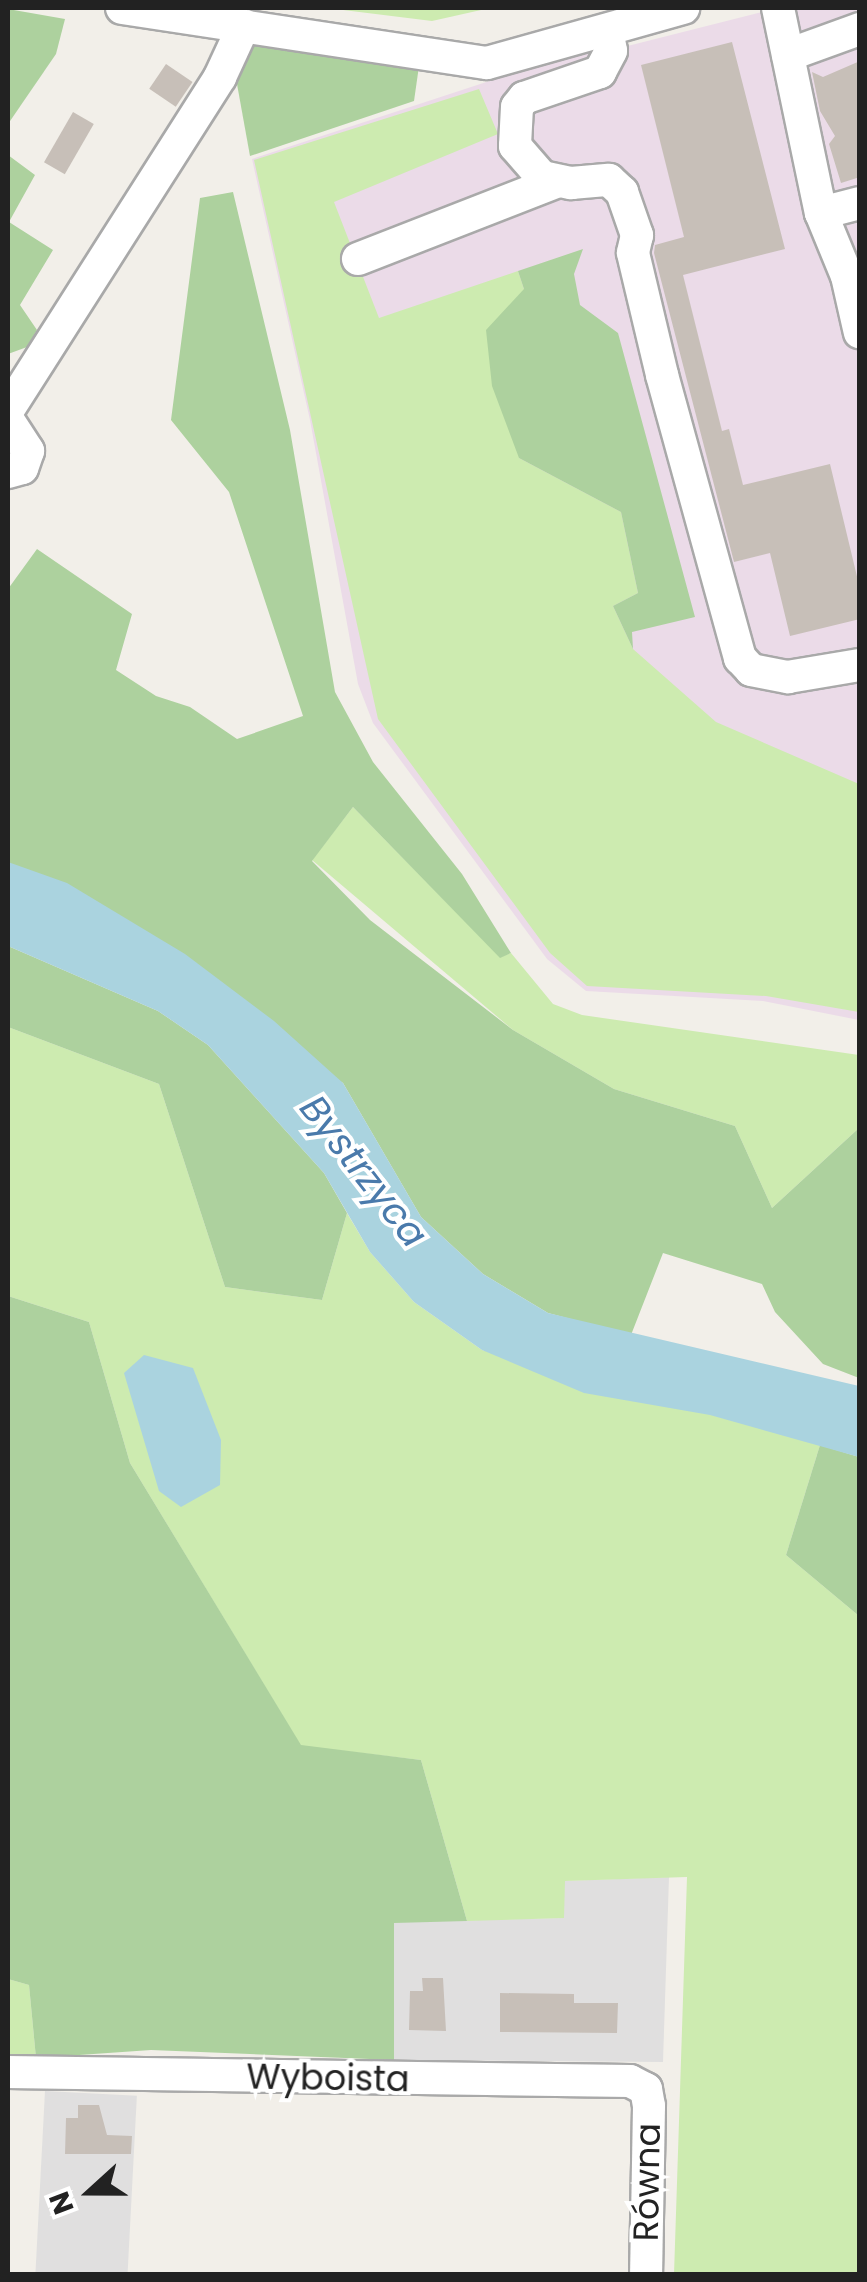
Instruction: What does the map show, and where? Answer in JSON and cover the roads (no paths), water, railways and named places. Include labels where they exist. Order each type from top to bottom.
[{"type":"street","points":[[122,8],[487,64],[683,8]]},
{"type":"street","points":[[778,8],[821,213],[847,276],[860,333]]},
{"type":"street","points":[[8,410],[220,76],[244,25]]},
{"type":"street","points":[[788,55],[860,29]]},
{"type":"street","points":[[556,182],[521,158],[513,118],[524,98],[600,72],[611,51],[607,30]]},
{"type":"street","points":[[358,259],[556,182],[608,180],[622,192],[637,235],[633,253],[662,375],[740,658],[752,670],[788,677],[860,665]]},
{"type":"street","points":[[821,213],[860,203]]},
{"type":"street","points":[[8,420],[20,434],[28,460],[8,472]]},
{"type":"street","name":"Wyboista","points":[[8,2072],[630,2082],[646,2089]]},
{"type":"street","name":"Równa","points":[[646,2089],[646,2274]]},
{"type":"water","name":"Bystrzyca","points":[[8,862],[67,883],[185,954],[274,1021],[343,1083],[421,1217],[483,1274],[548,1313],[859,1386],[859,1457],[710,1415],[584,1393],[482,1350],[414,1302],[370,1252],[324,1173],[208,1045],[158,1011],[8,946]]},
{"type":"water","points":[[144,1355],[193,1368],[221,1440],[220,1485],[181,1507],[159,1491],[124,1373]]}]
